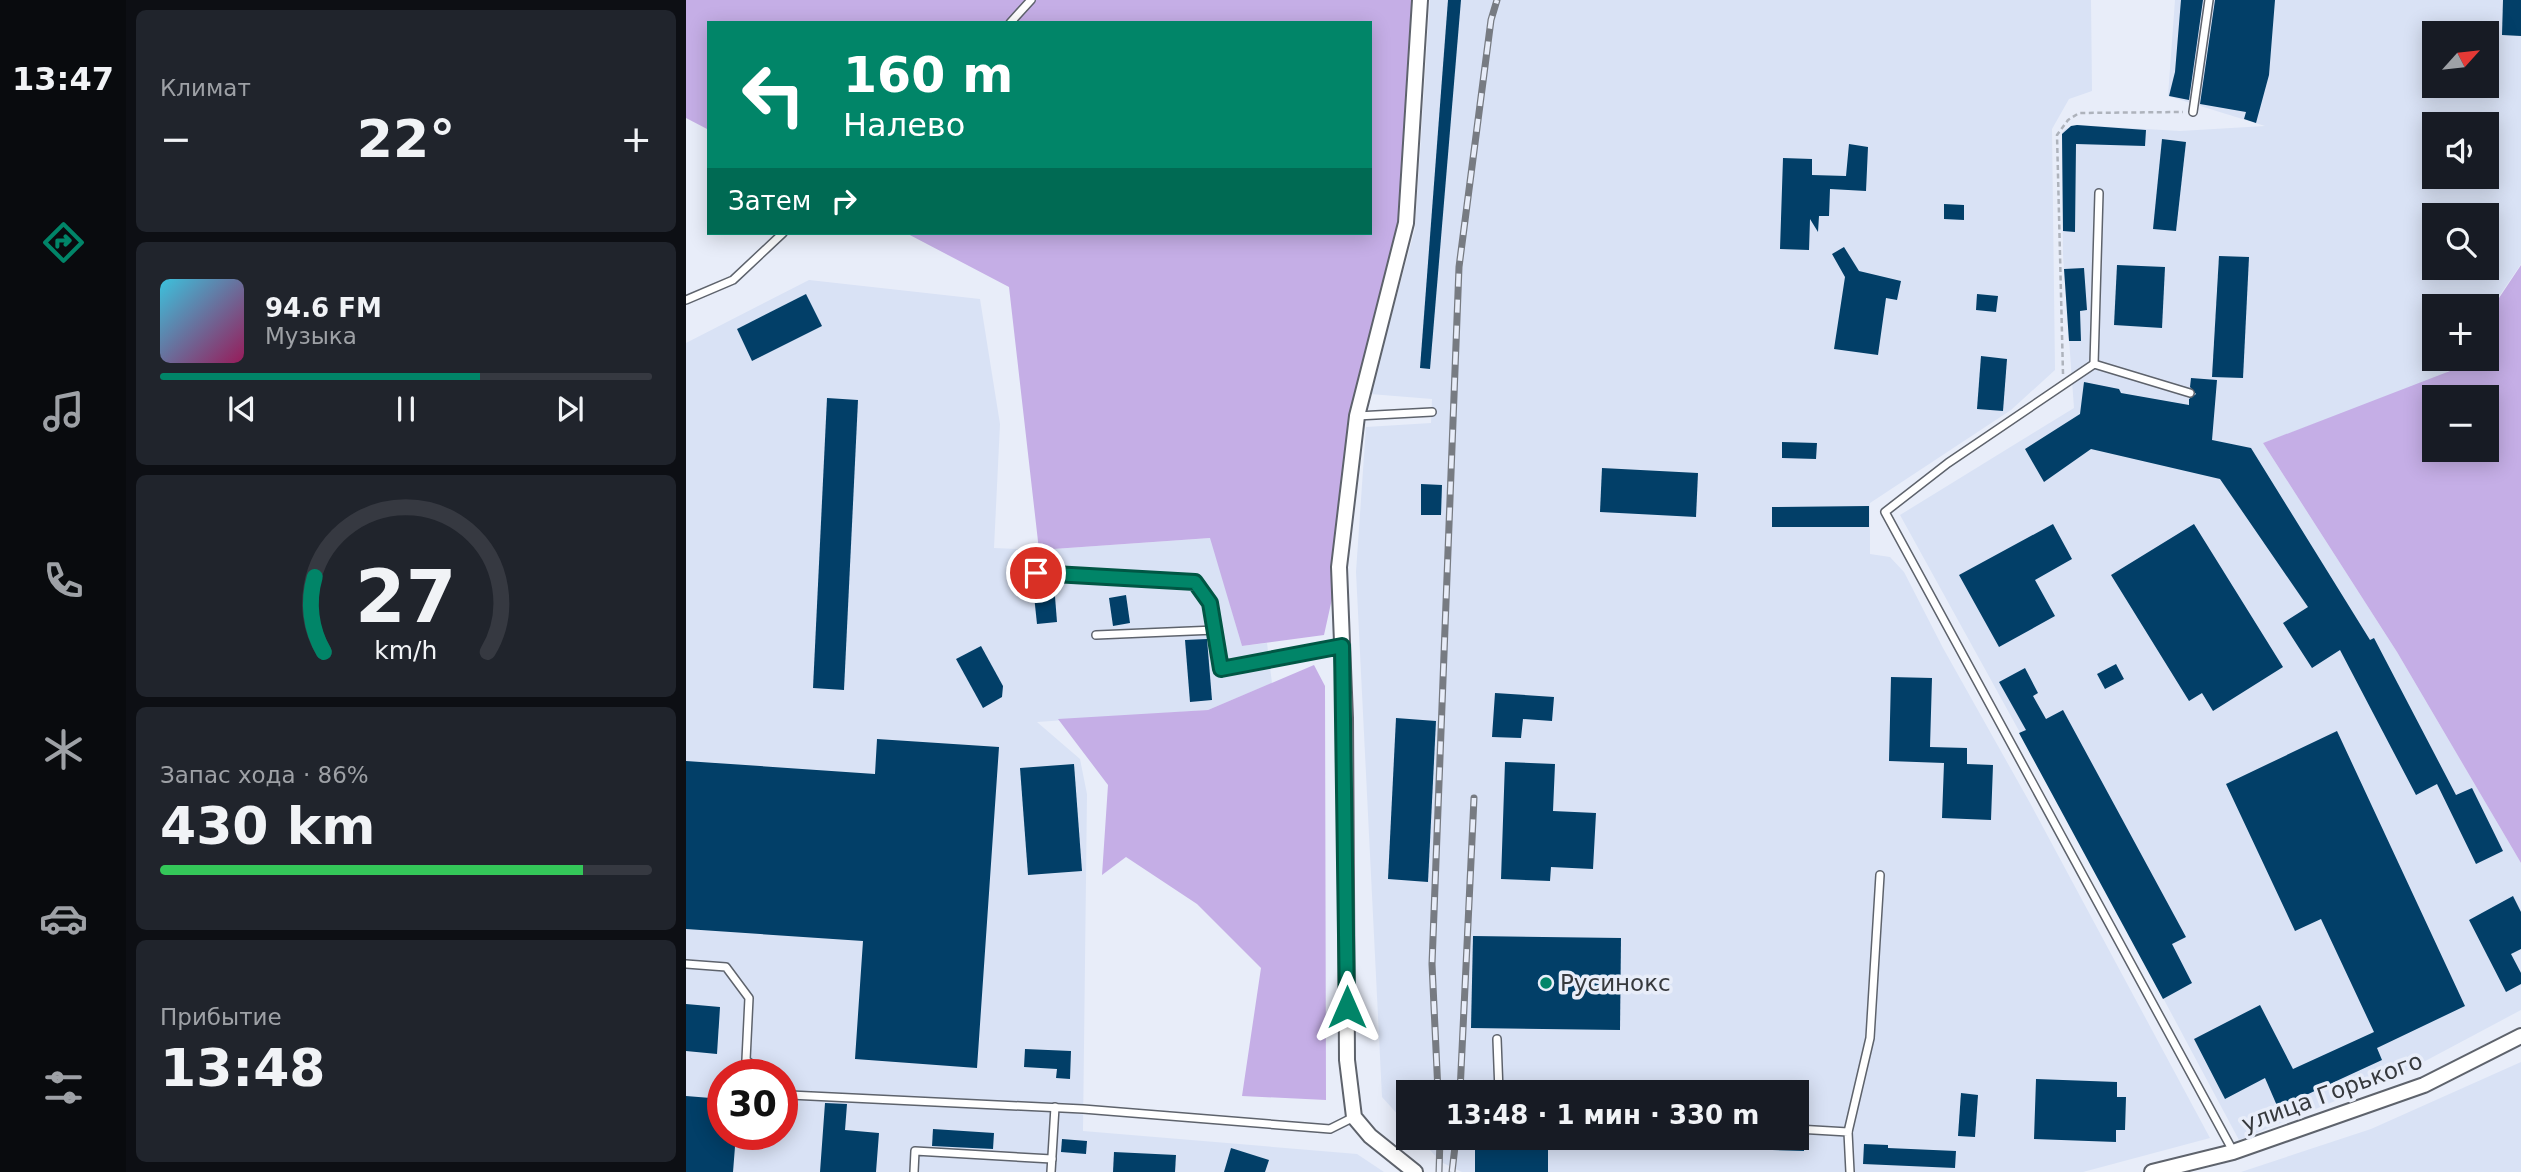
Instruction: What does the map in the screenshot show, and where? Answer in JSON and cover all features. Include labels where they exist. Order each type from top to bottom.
[{"type":"street","points":[[1415,1172],[1370,1136],[1353,1117],[1347,1060],[1339,567],[1357,416],[1406,223],[1420,0]]},
{"type":"street","name":"улица Горького","points":[[2152,1172],[2233,1152],[2424,1085],[2521,1036]]},
{"type":"lane","points":[[1012,21],[1031,0]]},
{"type":"lane","points":[[2193,112],[2209,0]]},
{"type":"lane","points":[[2094,364],[2099,193]]},
{"type":"lane","points":[[686,300],[733,280],[781,235]]},
{"type":"lane","points":[[2190,393],[2094,364],[1948,463],[1885,512],[2233,1152]]},
{"type":"lane","points":[[1357,416],[1432,412]]},
{"type":"lane","points":[[1036,573],[1195,582],[1210,603],[1221,669],[1342,646]]},
{"type":"lane","points":[[1096,635],[1215,630]]},
{"type":"lane","points":[[1850,1172],[1848,1132],[1870,1038],[1880,875]]},
{"type":"lane","points":[[686,964],[726,967],[749,998],[746,1059]]},
{"type":"lane","points":[[1497,1040],[1499,1080]]},
{"type":"lane","points":[[798,1095],[1055,1107],[1330,1129],[1353,1117]]},
{"type":"lane","points":[[1051,1172],[1055,1107]]},
{"type":"lane","points":[[1809,1130],[1848,1132]]},
{"type":"lane","points":[[914,1172],[915,1151],[1052,1159]]},
{"type":"path","points":[[2063,384],[2057,135],[2068,120],[2079,113],[2193,112]]},
{"type":"shaded area","points":[[686,0],[1420,0],[1406,223],[1357,416],[1339,567],[1324,635],[1242,646],[1210,538],[1039,550],[1009,287],[910,235],[1372,235],[1372,21],[707,21],[707,129],[686,118]]},
{"type":"shaded area","points":[[1430,0],[2091,0],[2092,91],[2069,99],[2052,129],[2055,370],[2011,410],[1870,503],[1870,554],[1890,557],[1904,572],[2210,1138],[2083,1172],[1462,1172],[1441,1162],[1430,1150],[1809,1150],[1809,1080],[1396,1080],[1396,1113],[1382,1097],[1356,572],[1366,427],[1431,423],[1432,399],[1370,394],[1415,229]]},
{"type":"shaded area","points":[[2175,0],[2521,0],[2521,264],[2499,296],[2499,294],[2422,294],[2422,371],[2448,371],[2445,375],[2263,443],[2397,652],[2521,863],[2521,1010],[2399,1075],[2239,1140],[2060,805],[1900,515],[2074,408],[2063,256],[2062,133],[2065,129],[2077,125],[2180,131],[2265,126],[2168,96]]},
{"type":"shaded area","points":[[2521,265],[2521,863],[2397,652],[2263,443],[2450,371],[2499,371],[2499,298]]},
{"type":"shaded area","points":[[809,280],[980,299],[1000,424],[994,548],[1039,550],[1211,538],[1242,646],[1267,643],[1272,683],[1208,710],[1037,722],[1080,759],[1087,794],[1083,1131],[1357,1154],[1384,1172],[686,1172],[686,343]]},
{"type":"shaded area","points":[[1314,665],[1325,686],[1326,1100],[1242,1096],[1261,968],[1197,904],[1126,857],[1102,875],[1108,785],[1058,719],[1208,710]]},
{"type":"shaded area","points":[[2521,1062],[2521,1172],[2241,1172],[2371,1129]]},
{"type":"building","points":[[1448,0],[1461,0],[1430,369],[1420,368]]},
{"type":"building","points":[[2181,0],[2203,0],[2189,100],[2169,96],[2175,72]]},
{"type":"building","points":[[2215,0],[2275,0],[2269,75],[2256,123],[2244,119],[2246,112],[2200,104]]},
{"type":"building","points":[[2503,0],[2521,0],[2521,36],[2502,35]]},
{"type":"building","points":[[2071,126],[2146,130],[2145,146],[2076,144],[2075,232],[2063,231],[2062,134]]},
{"type":"building","points":[[2162,139],[2186,142],[2176,231],[2153,229]]},
{"type":"building","points":[[1849,144],[1868,147],[1866,191],[1830,189],[1829,216],[1819,216],[1818,232],[1810,219],[1809,250],[1780,249],[1783,158],[1812,159],[1812,175],[1846,176]]},
{"type":"building","points":[[1944,204],[1964,205],[1964,220],[1944,219]]},
{"type":"building","points":[[1844,247],[1859,271],[1901,281],[1897,300],[1886,298],[1878,355],[1834,349],[1845,277],[1832,254]]},
{"type":"building","points":[[2219,256],[2249,257],[2243,378],[2212,377]]},
{"type":"building","points":[[2117,265],[2165,267],[2162,328],[2114,325]]},
{"type":"building","points":[[2084,268],[2087,310],[2080,311],[2081,341],[2069,341],[2064,269]]},
{"type":"building","points":[[806,294],[822,326],[752,361],[737,329]]},
{"type":"building","points":[[1977,294],[1998,296],[1996,312],[1976,310]]},
{"type":"building","points":[[1981,356],[2007,359],[2003,411],[1977,409]]},
{"type":"building","points":[[2191,378],[2217,380],[2212,440],[2251,448],[2370,640],[2374,638],[2456,795],[2472,788],[2503,851],[2476,864],[2437,784],[2416,795],[2340,650],[2312,668],[2283,623],[2308,607],[2220,479],[2091,449],[2044,482],[2025,449],[2080,414],[2084,382],[2119,389],[2121,393],[2189,405],[2189,399],[2196,394],[2190,387]]},
{"type":"building","points":[[827,398],[858,400],[844,690],[813,688]]},
{"type":"building","points":[[1782,442],[1817,443],[1816,459],[1782,458]]},
{"type":"building","points":[[1602,468],[1698,473],[1696,517],[1600,512]]},
{"type":"building","points":[[1421,484],[1442,485],[1441,515],[1421,515]]},
{"type":"building","points":[[1869,506],[1869,527],[1772,527],[1772,507]]},
{"type":"building","points":[[2053,524],[2072,559],[2035,580],[2055,616],[1999,647],[1959,575]]},
{"type":"building","points":[[2194,524],[2283,667],[2213,711],[2202,693],[2189,701],[2111,575]]},
{"type":"building","points":[[1054,584],[1057,622],[1037,624],[1033,586]]},
{"type":"building","points":[[1126,595],[1130,623],[1113,626],[1109,598]]},
{"type":"building","points":[[1207,639],[1212,700],[1190,702],[1185,640]]},
{"type":"building","points":[[981,646],[1003,686],[1002,697],[983,708],[956,659]]},
{"type":"building","points":[[2116,664],[2124,679],[2105,689],[2097,674]]},
{"type":"building","points":[[2025,668],[2038,693],[2033,696],[2046,719],[2063,710],[2186,937],[2172,944],[2192,983],[2163,999],[2019,733],[2026,730],[1999,682]]},
{"type":"building","points":[[1891,677],[1932,678],[1930,747],[1967,748],[1967,764],[1993,765],[1991,820],[1942,818],[1944,763],[1889,761]]},
{"type":"building","points":[[1495,693],[1554,697],[1552,721],[1523,719],[1521,738],[1492,737]]},
{"type":"building","points":[[1396,718],[1436,721],[1428,882],[1388,879]]},
{"type":"building","points":[[2337,731],[2465,1006],[2377,1048],[2382,1060],[2278,1108],[2265,1078],[2225,1099],[2194,1039],[2260,1005],[2293,1069],[2374,1032],[2321,919],[2295,931],[2226,784]]},
{"type":"building","points":[[877,739],[999,747],[977,1068],[855,1059],[863,941],[686,929],[686,761],[875,774]]},
{"type":"building","points":[[1505,762],[1555,764],[1553,811],[1596,813],[1593,869],[1551,867],[1550,881],[1501,879]]},
{"type":"building","points":[[1074,764],[1082,871],[1028,875],[1020,768]]},
{"type":"building","points":[[2513,896],[2521,912],[2521,949],[2511,954],[2521,973],[2521,984],[2506,992],[2469,920]]},
{"type":"building","name":"Русинокс","points":[[1473,936],[1621,938],[1620,1030],[1471,1028]]},
{"type":"building","points":[[686,1004],[720,1007],[717,1054],[686,1051]]},
{"type":"building","points":[[1025,1049],[1071,1051],[1070,1079],[1056,1078],[1057,1069],[1024,1067]]},
{"type":"building","points":[[2036,1079],[2117,1082],[2117,1097],[2126,1097],[2125,1130],[2116,1130],[2116,1142],[2034,1139]]},
{"type":"building","points":[[1961,1093],[1978,1095],[1975,1137],[1958,1136]]},
{"type":"building","points":[[686,1096],[707,1098],[707,1150],[735,1150],[733,1172],[686,1172]]},
{"type":"building","points":[[825,1103],[847,1104],[845,1130],[879,1133],[876,1172],[820,1172]]},
{"type":"building","points":[[933,1129],[994,1133],[993,1149],[932,1146]]},
{"type":"building","points":[[1062,1139],[1087,1141],[1086,1154],[1061,1152]]},
{"type":"building","points":[[1864,1144],[1888,1145],[1888,1148],[1956,1151],[1955,1168],[1863,1164]]},
{"type":"building","points":[[1231,1148],[1269,1160],[1265,1172],[1224,1172]]},
{"type":"building","points":[[1475,1150],[1548,1150],[1548,1172],[1475,1172]]},
{"type":"building","points":[[1114,1152],[1176,1155],[1175,1172],[1113,1172]]},
{"type":"railway","points":[[1437,1080],[1432,964],[1459,267],[1491,20],[1497,0]]},
{"type":"railway","points":[[1461,1080],[1474,798]]},
{"type":"railway","points":[[1439,1172],[1440,1150]]},
{"type":"railway","points":[[1452,1172],[1455,1150]]},
{"type":"place","name":"Русинокс","points":[[1546,983]]},
{"type":"route","points":[[1036,573],[1195,582],[1210,603],[1221,669],[1342,646],[1347,1007]]}]
